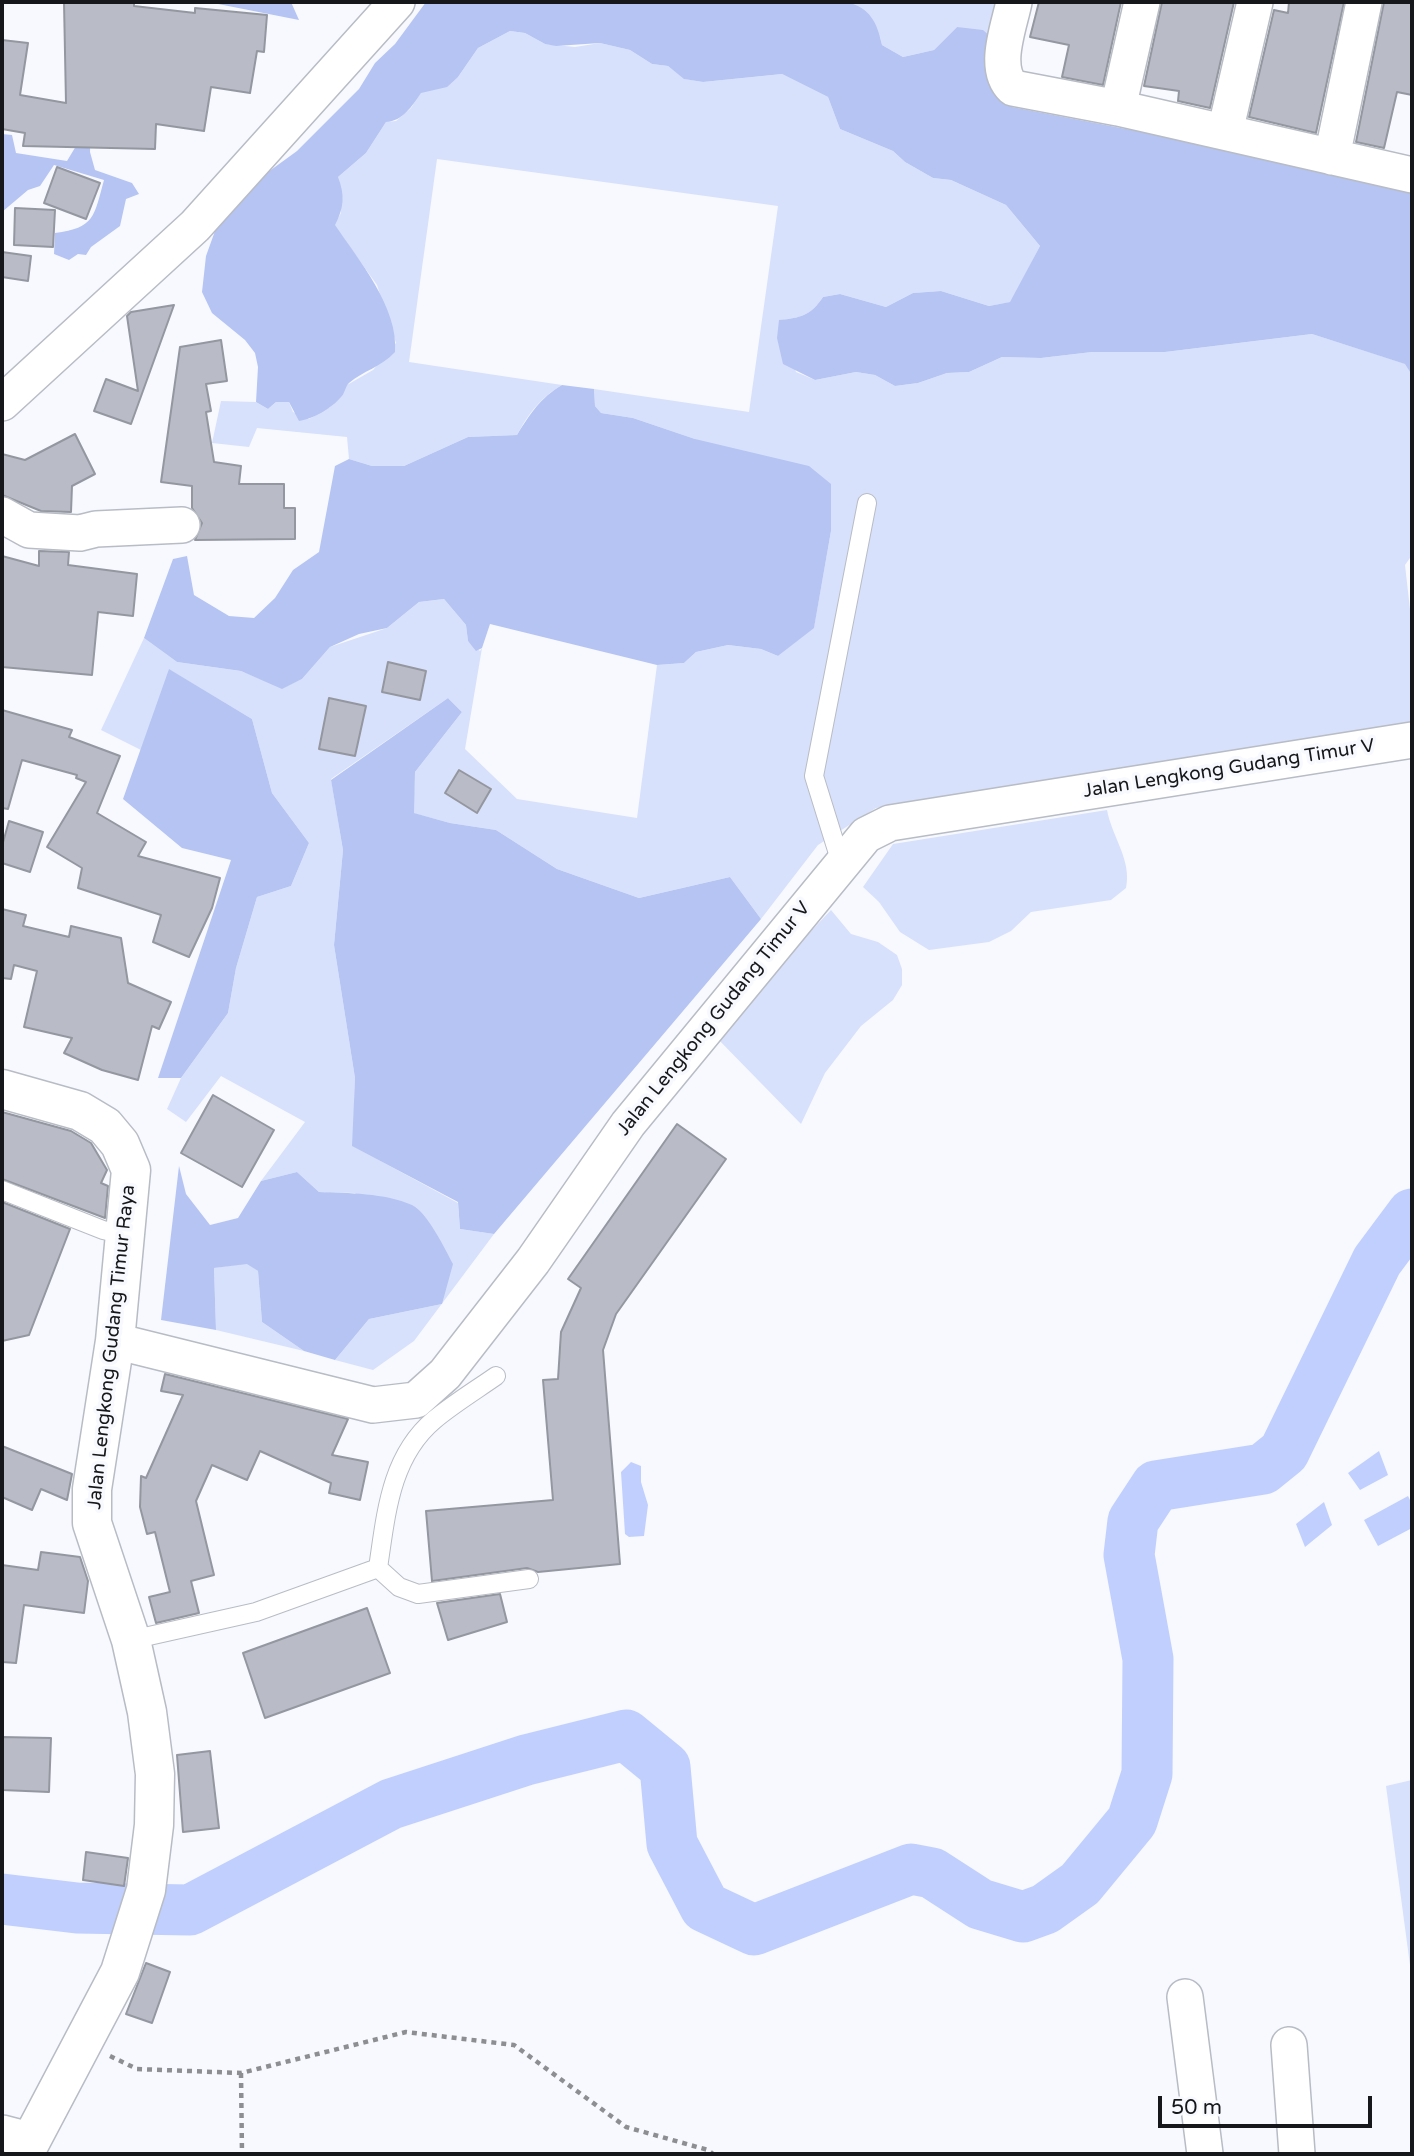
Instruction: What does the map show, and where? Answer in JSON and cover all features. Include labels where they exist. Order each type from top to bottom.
[{"type":"street","points":[[2,403],[195,226],[397,2]]},
{"type":"street","points":[[1014,2],[1002,63],[1005,80],[1013,88],[1118,108],[1412,175]]},
{"type":"street","points":[[1118,108],[1142,2]]},
{"type":"street","points":[[1225,132],[1255,2]]},
{"type":"street","points":[[1332,157],[1364,2]]},
{"type":"street","points":[[2,515],[29,530],[67,532],[182,525]]},
{"type":"street","name":"Jalan Lengkong Gudang Timur V","points":[[115,1341],[373,1405],[416,1400],[453,1364],[533,1261],[628,1124],[866,835],[890,824],[1412,740]]},
{"type":"street","name":"Jalan Lengkong Gudang Timur Raya","points":[[2,1088],[80,1111],[105,1126],[120,1144],[131,1170],[115,1341],[92,1489],[92,1523],[131,1640],[147,1712],[155,1774],[154,1825],[146,1890],[120,1972],[84,2044],[18,2142]]},
{"type":"street","points":[[1185,1997],[1205,2154]]},
{"type":"street","points":[[1289,2045],[1297,2154]]},
{"type":"lane","points":[[841,863],[814,776],[867,503]]},
{"type":"lane","points":[[2,1190],[103,1230],[126,1235]]},
{"type":"lane","points":[[378,1568],[390,1491],[406,1453],[433,1421],[496,1376]]},
{"type":"lane","points":[[131,1640],[257,1612],[378,1568]]},
{"type":"lane","points":[[378,1568],[399,1587],[418,1594],[529,1579]]},
{"type":"path","points":[[84,2044],[137,2069],[241,2073],[406,2032],[514,2045],[626,2127],[708,2150],[713,2154]]},
{"type":"path","points":[[241,2073],[242,2154]]},
{"type":"shaded area","points":[[208,2],[291,2],[299,20]]},
{"type":"shaded area","points":[[426,2],[847,2],[867,12],[878,29],[882,45],[903,57],[934,50],[957,27],[983,30],[993,39],[996,88],[1012,107],[1412,184],[1412,375],[1405,364],[1312,334],[1165,352],[1092,352],[1041,358],[1002,357],[969,372],[947,373],[918,383],[895,386],[875,375],[856,372],[815,380],[783,364],[777,338],[779,320],[805,314],[823,297],[840,294],[886,307],[913,293],[941,291],[989,306],[1010,302],[1040,246],[1006,205],[951,180],[933,178],[905,162],[893,151],[840,129],[828,97],[782,74],[703,82],[684,79],[668,66],[652,64],[630,50],[600,43],[556,46],[545,44],[525,33],[510,31],[478,48],[458,77],[447,87],[421,93],[402,116],[386,122],[366,153],[338,177],[342,201],[335,225],[384,301],[395,335],[395,352],[349,383],[337,401],[327,409],[299,421],[289,402],[276,402],[268,409],[256,402],[258,367],[255,353],[245,340],[212,313],[202,292],[206,256],[215,231],[253,183],[297,151],[359,89],[375,63],[395,44]]},
{"type":"shaded area","points":[[847,2],[1001,2],[993,39],[957,27],[934,50],[903,57],[882,45],[880,37]]},
{"type":"shaded area","points":[[510,31],[525,33],[545,44],[575,47],[600,43],[630,50],[652,64],[668,66],[685,79],[703,82],[782,74],[828,97],[840,129],[893,151],[905,162],[933,178],[951,180],[1006,205],[1040,246],[1011,302],[989,306],[941,291],[913,293],[886,307],[840,294],[823,297],[805,314],[780,320],[796,372],[815,380],[856,372],[875,375],[895,386],[918,383],[947,373],[969,372],[1002,357],[1041,358],[1092,352],[1165,352],[1312,334],[1406,364],[1412,375],[1412,555],[1405,565],[1412,627],[1412,722],[876,808],[818,845],[761,919],[730,877],[639,898],[557,869],[496,830],[450,823],[413,813],[415,772],[462,712],[448,698],[331,779],[343,850],[334,945],[355,1078],[353,1146],[458,1203],[460,1229],[494,1234],[442,1304],[355,1193],[319,1192],[297,1172],[261,1181],[305,1122],[221,1076],[186,1122],[167,1109],[181,1078],[228,1013],[236,968],[257,897],[291,886],[309,843],[272,793],[252,719],[170,670],[141,750],[101,730],[144,638],[177,662],[241,671],[283,688],[302,679],[330,647],[387,628],[419,602],[444,599],[466,625],[468,641],[480,651],[482,648],[465,749],[517,799],[637,818],[657,665],[684,663],[696,652],[728,645],[761,649],[778,656],[814,627],[831,531],[695,439],[633,418],[601,413],[595,406],[594,389],[749,412],[778,206],[437,159],[409,362],[562,385],[536,407],[517,435],[468,437],[404,466],[372,466],[349,459],[347,437],[257,428],[249,447],[212,443],[221,401],[256,402],[268,409],[276,402],[289,402],[293,412],[309,419],[330,407],[347,385],[373,370],[396,343],[377,285],[334,225],[341,213],[338,177],[366,153],[386,122],[396,121],[411,108],[421,92],[458,77],[478,48]]},
{"type":"shaded area","points":[[91,121],[90,152],[95,170],[132,183],[139,194],[126,199],[120,226],[91,247],[86,255],[78,254],[69,260],[54,254],[55,233],[78,228],[91,218],[104,180],[54,165],[40,186],[28,190],[2,212],[2,134],[12,135],[16,153],[67,161]]},
{"type":"shaded area","points":[[562,385],[594,389],[595,406],[601,413],[633,418],[695,439],[809,466],[831,484],[831,531],[814,628],[778,656],[761,649],[728,645],[696,652],[684,663],[657,665],[490,624],[482,648],[476,651],[468,641],[466,625],[444,599],[419,602],[387,628],[359,634],[330,647],[302,679],[282,689],[241,671],[177,662],[144,638],[173,559],[187,556],[194,595],[229,616],[254,618],[275,598],[293,570],[319,552],[335,466],[349,459],[372,466],[404,466],[468,437],[517,435],[531,413]]},
{"type":"shaded area","points":[[169,669],[252,719],[272,793],[309,843],[291,886],[257,897],[236,968],[228,1013],[181,1078],[158,1078],[231,860],[182,848],[123,799]]},
{"type":"shaded area","points":[[448,698],[462,712],[415,772],[414,813],[450,823],[496,830],[557,869],[639,898],[730,877],[761,919],[494,1234],[460,1229],[458,1202],[352,1146],[355,1078],[334,945],[343,850],[331,780]]},
{"type":"shaded area","points":[[1107,810],[1124,858],[1126,888],[1111,900],[1031,912],[1011,931],[989,942],[929,950],[900,932],[879,902],[863,887],[893,844]]},
{"type":"shaded area","points":[[831,910],[851,934],[878,942],[897,955],[902,969],[902,985],[893,1000],[861,1026],[825,1073],[801,1124],[713,1034]]},
{"type":"shaded area","points":[[179,1166],[186,1194],[210,1225],[238,1218],[261,1181],[297,1172],[319,1192],[378,1196],[412,1205],[429,1223],[453,1264],[442,1304],[369,1319],[335,1360],[304,1351],[262,1322],[258,1271],[247,1264],[214,1268],[216,1330],[161,1320]]},
{"type":"shaded area","points":[[247,1263],[258,1271],[262,1322],[304,1351],[216,1330],[214,1268]]},
{"type":"shaded area","points":[[442,1304],[414,1341],[373,1370],[335,1360],[369,1319]]},
{"type":"shaded area","points":[[1379,1451],[1388,1475],[1360,1490],[1348,1473]]},
{"type":"shaded area","points":[[631,1462],[641,1466],[641,1482],[648,1505],[644,1536],[629,1537],[625,1534],[621,1472]]},
{"type":"shaded area","points":[[1408,1496],[1412,1504],[1412,1528],[1378,1546],[1364,1520]]},
{"type":"shaded area","points":[[1324,1502],[1332,1525],[1305,1547],[1296,1524]]},
{"type":"shaded area","points":[[1412,1780],[1412,1980],[1386,1786]]},
{"type":"building","points":[[64,2],[134,2],[134,6],[195,13],[195,8],[267,15],[264,52],[257,51],[250,93],[211,87],[204,131],[156,124],[155,149],[23,146],[25,133],[2,129],[2,40],[28,43],[20,95],[66,103]]},
{"type":"building","points":[[1039,2],[1121,2],[1103,85],[1062,77],[1069,45],[1030,37]]},
{"type":"building","points":[[1162,2],[1234,2],[1210,108],[1178,101],[1179,91],[1144,86]]},
{"type":"building","points":[[1289,2],[1344,2],[1316,133],[1249,117],[1274,10],[1288,13]]},
{"type":"building","points":[[1384,2],[1412,2],[1412,95],[1397,92],[1384,148],[1356,142]]},
{"type":"building","points":[[57,167],[100,183],[86,219],[44,203]]},
{"type":"building","points":[[15,208],[55,210],[53,247],[14,245]]},
{"type":"building","points":[[2,252],[31,256],[28,281],[2,277]]},
{"type":"building","points":[[174,305],[131,424],[94,411],[106,379],[138,391],[127,316],[131,312]]},
{"type":"building","points":[[221,340],[227,381],[206,384],[211,411],[206,412],[214,462],[241,466],[239,484],[284,484],[284,508],[295,508],[295,539],[195,540],[202,523],[192,508],[192,486],[161,482],[180,347]]},
{"type":"building","points":[[75,434],[95,474],[72,486],[71,512],[41,511],[2,495],[2,454],[25,460]]},
{"type":"building","points":[[39,551],[69,552],[68,565],[137,574],[133,616],[98,612],[92,675],[2,667],[2,556],[39,566]]},
{"type":"building","points":[[388,662],[426,671],[420,700],[382,692]]},
{"type":"building","points":[[329,698],[366,706],[355,756],[319,749]]},
{"type":"building","points":[[2,710],[72,730],[69,737],[120,756],[97,813],[146,842],[138,856],[220,878],[212,908],[189,957],[153,942],[161,915],[78,888],[82,868],[47,847],[86,782],[76,778],[77,775],[22,760],[8,809],[2,808]]},
{"type":"building","points":[[459,770],[491,789],[477,813],[445,793]]},
{"type":"building","points":[[9,821],[43,832],[30,872],[2,863],[2,846]]},
{"type":"building","points":[[2,909],[26,915],[23,926],[69,937],[71,926],[121,938],[128,983],[171,1002],[159,1029],[152,1026],[138,1080],[102,1070],[64,1053],[72,1038],[24,1027],[37,971],[14,965],[11,979],[2,978]]},
{"type":"building","points":[[213,1095],[274,1130],[242,1187],[181,1153]]},
{"type":"building","points":[[2,1112],[71,1131],[91,1143],[107,1170],[101,1183],[108,1186],[105,1218],[2,1179]]},
{"type":"building","points":[[677,1124],[726,1159],[616,1314],[603,1350],[620,1564],[538,1572],[527,1568],[432,1581],[426,1511],[553,1500],[543,1380],[558,1379],[561,1332],[581,1288],[568,1279]]},
{"type":"building","points":[[2,1202],[70,1229],[29,1335],[2,1341]]},
{"type":"building","points":[[165,1374],[348,1419],[332,1455],[368,1462],[360,1500],[329,1493],[331,1483],[260,1451],[247,1480],[212,1465],[196,1501],[214,1575],[191,1581],[199,1613],[156,1623],[149,1597],[170,1592],[155,1532],[147,1534],[140,1507],[141,1476],[146,1478],[183,1395],[161,1391]]},
{"type":"building","points":[[2,1446],[72,1474],[67,1500],[41,1489],[32,1510],[2,1497]]},
{"type":"building","points":[[41,1552],[80,1557],[88,1581],[84,1613],[24,1605],[16,1663],[2,1662],[2,1565],[38,1570]]},
{"type":"building","points":[[500,1594],[507,1622],[448,1640],[437,1603]]},
{"type":"building","points":[[367,1608],[390,1673],[265,1718],[243,1653]]},
{"type":"building","points":[[2,1737],[51,1738],[49,1792],[2,1790]]},
{"type":"building","points":[[210,1751],[219,1828],[183,1832],[177,1755]]},
{"type":"building","points":[[86,1852],[128,1858],[124,1886],[83,1880]]},
{"type":"building","points":[[146,1963],[170,1972],[152,2023],[126,2014]]},
{"type":"waterway","points":[[2,1899],[77,1908],[190,1910],[391,1804],[526,1760],[626,1735],[665,1767],[672,1844],[705,1907],[754,1930],[911,1869],[932,1873],[980,1904],[1023,1917],[1045,1909],[1080,1884],[1132,1821],[1147,1774],[1148,1659],[1129,1555],[1133,1521],[1156,1486],[1263,1469],[1284,1452],[1377,1261],[1412,1214]]}]
